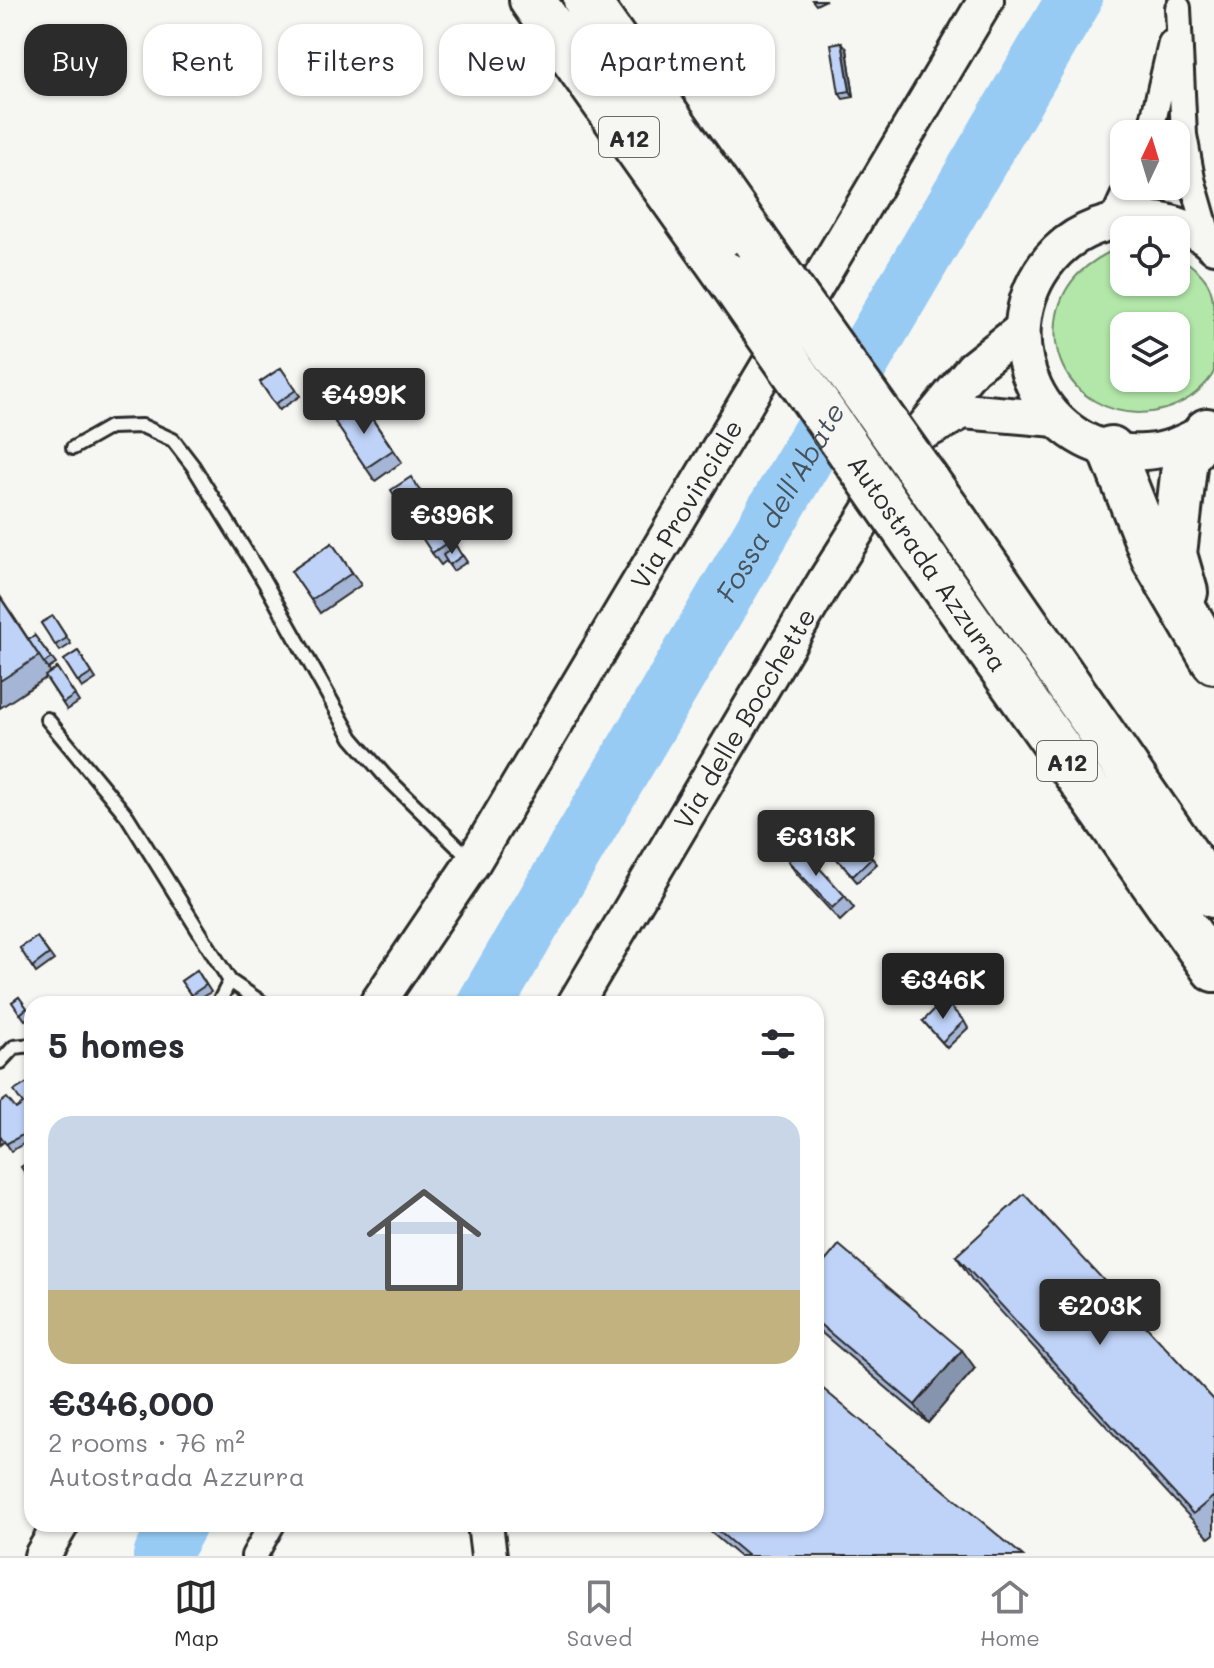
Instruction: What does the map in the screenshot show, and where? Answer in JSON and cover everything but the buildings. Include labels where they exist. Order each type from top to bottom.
[{"type":"highway","name":"Autostrada Azzurra","points":[[532,0],[1214,969]]},
{"type":"highway","name":"Autostrada Azzurra","points":[[586,0],[956,522],[1214,895]]},
{"type":"highway","points":[[1206,648],[1174,554],[1185,458],[1210,428]]},
{"type":"highway","points":[[1111,449],[1155,560],[1206,648]]},
{"type":"main road","name":"Via Provinciale","points":[[382,996],[473,862],[986,0]]},
{"type":"main road","points":[[1110,222],[1083,232],[1059,249],[1039,272],[1026,300],[1021,330],[1024,362],[1036,393],[1056,419],[1081,438],[1111,449],[1144,452],[1177,446],[1210,428]]},
{"type":"main road","points":[[1190,231],[1212,244]]},
{"type":"main road","name":"Via delle Bocchette","points":[[580,996],[827,578],[917,436],[973,368],[1021,330]]},
{"type":"main road","points":[[917,436],[963,411],[1056,419]]},
{"type":"main road","points":[[42,1556],[56,1532]]},
{"type":"main road","points":[[486,1532],[489,1556]]},
{"type":"street","points":[[1153,120],[1181,4]]},
{"type":"street","points":[[1181,4],[1184,135],[1192,179],[1212,244]]},
{"type":"street","points":[[254,1556],[268,1532]]},
{"type":"lane","points":[[73,448],[110,427],[142,426],[173,440],[193,466],[264,581],[352,738],[385,776],[473,862]]},
{"type":"lane","points":[[47,719],[127,816],[230,981],[252,996]]},
{"type":"lane","points":[[222,996],[230,981]]},
{"type":"lane","points":[[0,1062],[14,1047],[24,1046]]},
{"type":"green space","points":[[1110,252],[1110,296],[1190,296],[1190,265],[1205,279],[1213,305],[1214,371],[1192,396],[1165,409],[1140,413],[1116,410],[1094,401],[1076,386],[1063,366],[1056,343],[1057,315],[1065,291],[1088,265]]},
{"type":"waterway","name":"Fossa dell'Abate","points":[[490,996],[1074,0]]},
{"type":"waterway","name":"Fossa dell'Abate","points":[[161,1556],[174,1532]]}]
